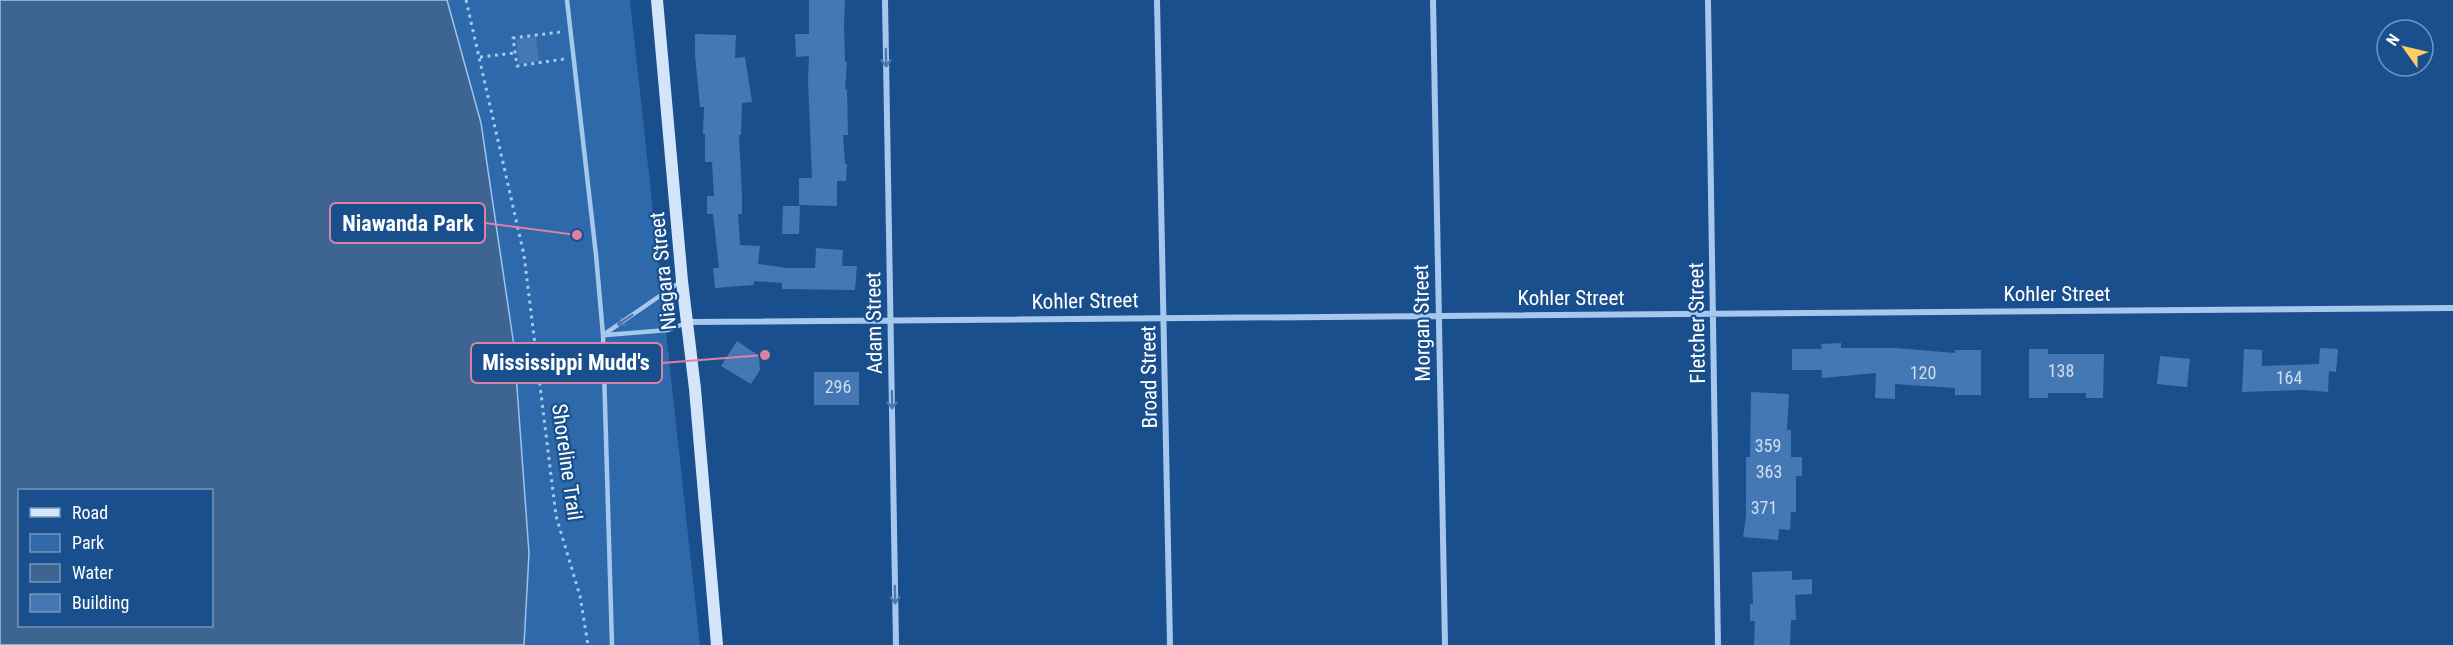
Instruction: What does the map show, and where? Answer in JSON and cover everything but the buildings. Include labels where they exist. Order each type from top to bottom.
[{"type":"main road","name":"Niagara Street","points":[[657,0],[717,645]]},
{"type":"street","name":"Adam Street","points":[[885,0],[896,645]]},
{"type":"street","name":"Broad Street","points":[[1157,0],[1170,645]]},
{"type":"street","name":"Morgan Street","points":[[1433,0],[1445,645]]},
{"type":"street","name":"Fletcher Street","points":[[1708,0],[1718,645]]},
{"type":"street","name":"Kohler Street","points":[[688,322],[2453,308]]},
{"type":"lane","points":[[567,0],[603,335],[612,645]]},
{"type":"lane","points":[[603,335],[682,281]]},
{"type":"lane","points":[[603,335],[668,330],[688,322]]},
{"type":"path","name":"Shoreline Trail","points":[[466,0],[524,255],[556,516],[580,596],[588,645]]},
{"type":"path","points":[[570,30],[513,38],[517,66],[573,58]]},
{"type":"path","points":[[480,57],[515,53]]},
{"type":"green space","points":[[447,0],[630,0],[700,645],[524,645],[529,553],[514,346],[481,123]]},
{"type":"water","points":[[0,0],[447,0],[481,123],[514,346],[529,553],[524,645],[0,645]]},
{"type":"place","name":"Niawanda Park","points":[[577,235]]},
{"type":"place","name":"Mississippi Mudd's","points":[[765,355]]}]
